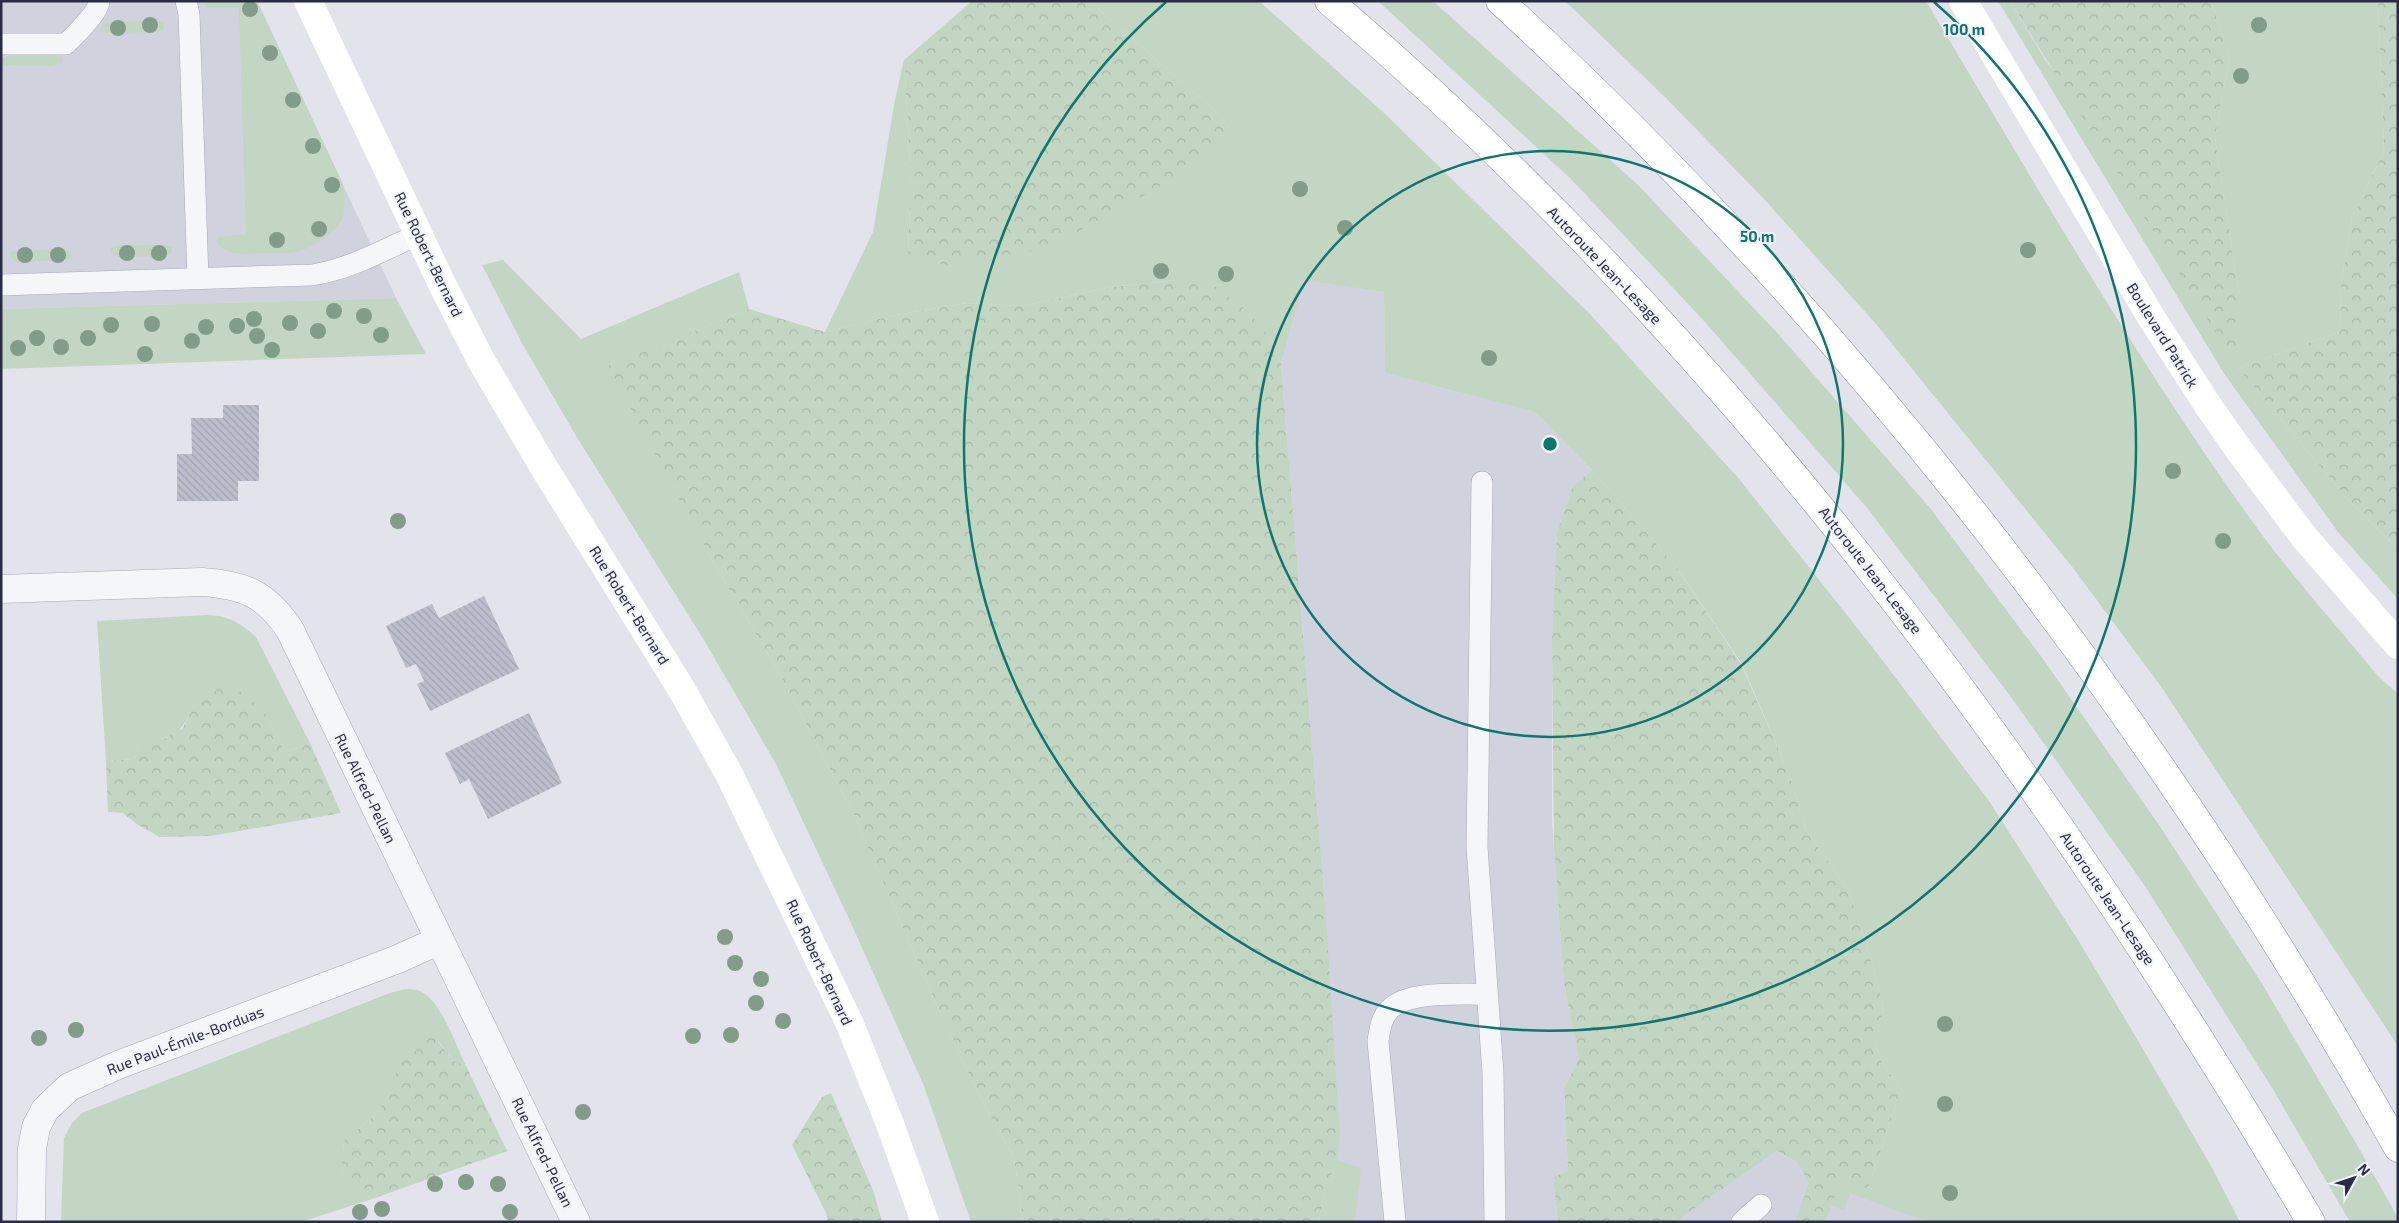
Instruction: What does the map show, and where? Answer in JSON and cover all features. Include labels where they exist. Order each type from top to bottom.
[{"type":"main road","name":"Rue Robert-Bernard","points":[[308,1],[418,234],[487,371],[543,466],[682,690],[729,774],[849,1022],[890,1124],[925,1222]]},
{"type":"main road","name":"Autoroute Jean-Lesage","points":[[1329,1],[1447,108],[1529,187],[1629,289],[1748,419],[1870,567],[1966,693],[2072,842],[2148,957],[2311,1222]]},
{"type":"main road","points":[[1500,1],[1632,127],[1746,245],[1857,370],[1980,522],[2075,647],[2197,823],[2276,945],[2398,1148]]},
{"type":"main road","name":"Boulevard Patrick","points":[[1963,1],[2151,317],[2214,414],[2298,529],[2398,645]]},
{"type":"main road","points":[[2273,1158],[2300,1222]]},
{"type":"street","name":"Rue Alfred-Pellan","points":[[1,589],[202,582],[231,584],[250,591],[280,615],[290,630],[576,1222]]},
{"type":"street","name":"Rue Paul-Émile-Borduas","points":[[31,1222],[32,1149],[36,1127],[45,1110],[70,1086],[118,1065],[398,959],[440,940]]},
{"type":"lane","points":[[1,44],[66,44],[99,7],[99,1]]},
{"type":"lane","points":[[186,1],[189,14],[198,279]]},
{"type":"lane","points":[[1,285],[312,275],[332,272],[358,262],[418,234]]},
{"type":"lane","points":[[1482,482],[1477,846],[1493,1073],[1495,1222]]},
{"type":"lane","points":[[1395,1222],[1378,1041],[1380,1023],[1390,1009],[1409,998],[1487,994]]},
{"type":"lane","points":[[1742,1222],[1761,1205]]},
{"type":"shaded area","points":[[1,1],[257,1],[396,298],[1,309]]},
{"type":"shaded area","points":[[1304,279],[1384,292],[1385,373],[1535,412],[1592,470],[1573,486],[1557,532],[1552,639],[1552,821],[1564,984],[1579,1059],[1564,1088],[1568,1172],[1553,1177],[1558,1222],[1319,1222],[1324,1192],[1325,905],[1281,364]]},
{"type":"shaded area","points":[[1777,1151],[1797,1162],[2099,1222],[1675,1222]]},
{"type":"green space","points":[[205,1],[257,1],[342,182],[344,194],[343,216],[336,228],[316,244],[291,253],[238,253],[225,250],[216,241],[219,237],[246,234],[239,8],[206,8]]},
{"type":"green space","points":[[972,1],[1089,1],[1212,108],[1231,130],[1166,183],[1049,248],[945,265],[908,253],[911,176],[904,60]]},
{"type":"green space","points":[[1089,1],[1259,1],[1383,112],[1590,314],[1740,480],[1873,648],[1989,801],[2078,940],[2211,1166],[2240,1222],[1928,1222],[1850,1193],[1844,1210],[1832,1205],[1842,1178],[1868,1189],[1901,1089],[1882,1063],[1872,1036],[1884,1010],[1872,964],[1849,892],[1806,830],[1788,771],[1742,664],[1677,568],[1592,470],[1535,412],[1385,373],[1384,292],[1304,280],[1281,364],[1269,336],[1177,280],[1111,287],[1022,306],[967,303],[890,316],[825,332],[873,232],[894,105],[904,60],[911,176],[908,253],[1231,130],[1212,108]]},
{"type":"green space","points":[[1378,1],[1433,1],[1638,185],[1780,336],[1930,508],[2043,659],[2159,825],[2261,982],[2357,1145],[2398,1218],[2398,1222],[2350,1222],[2274,1091],[2145,886],[2011,697],[1868,509],[1705,322],[1571,179]]},
{"type":"green space","points":[[1565,1],[1926,1],[2122,327],[2206,455],[2264,538],[2296,578],[2378,676],[2398,694],[2398,1046],[2160,685],[2073,568],[1876,324],[1764,199],[1667,99]]},
{"type":"green space","points":[[1998,1],[2010,1],[2047,63],[2239,295],[2215,138],[2229,59],[2212,1],[2378,1],[2384,151],[2352,218],[2341,285],[2340,332],[2238,368],[2346,497],[2398,549],[2398,599],[2338,532],[2225,375]]},
{"type":"green space","points":[[2010,1],[2212,1],[2229,59],[2215,138],[2239,295],[2238,368]]},
{"type":"green space","points":[[2378,1],[2398,1],[2398,549],[2346,497],[2238,368],[2340,332],[2341,285],[2352,218],[2384,151]]},
{"type":"green space","points":[[158,21],[164,23],[163,30],[154,32],[107,33],[102,30],[104,24],[110,22]]},
{"type":"green space","points":[[56,55],[62,57],[62,63],[52,66],[1,65],[2,58],[8,56]]},
{"type":"green space","points":[[163,245],[172,247],[172,253],[167,256],[119,257],[113,255],[110,249],[115,246]]},
{"type":"green space","points":[[61,249],[70,251],[71,257],[66,260],[17,262],[12,259],[9,253],[14,251]]},
{"type":"green space","points":[[503,260],[581,339],[739,272],[749,309],[609,366],[711,558],[779,673],[854,815],[945,1024],[985,1107],[1014,1157],[1022,1222],[971,1222],[924,1086],[850,921],[776,764],[704,640],[578,439],[523,345],[482,265]]},
{"type":"green space","points":[[1177,280],[1209,282],[1245,309],[1269,336],[1281,364],[1325,905],[1340,1136],[1337,1160],[1324,1192],[1319,1222],[1022,1222],[1014,1157],[985,1107],[945,1024],[854,815],[779,673],[711,558],[608,366],[749,309],[825,332],[890,316],[967,303],[1022,306],[1111,287]]},
{"type":"green space","points":[[396,298],[426,354],[1,369],[1,309]]},
{"type":"green space","points":[[1592,470],[1677,568],[1741,664],[1788,771],[1806,830],[1849,892],[1872,964],[1884,1010],[1872,1036],[1882,1063],[1901,1089],[1868,1189],[1842,1179],[1825,1222],[1795,1222],[1809,1183],[1797,1162],[1777,1151],[1675,1222],[1558,1222],[1553,1177],[1568,1171],[1564,1088],[1579,1059],[1564,984],[1554,848],[1552,639],[1557,532],[1573,486]]},
{"type":"green space","points":[[207,615],[233,621],[256,637],[310,743],[285,752],[264,711],[194,704],[184,724],[174,734],[161,739],[139,742],[135,759],[106,761],[97,621]]},
{"type":"green space","points":[[215,687],[242,692],[264,711],[285,752],[310,743],[341,813],[211,836],[160,837],[138,825],[123,813],[108,812],[106,761],[135,759],[139,741],[166,738],[183,728],[194,704]]},
{"type":"green space","points":[[405,989],[417,990],[425,994],[433,1002],[440,1011],[466,1066],[454,1061],[438,1041],[389,1092],[379,1111],[344,1141],[341,1169],[372,1199],[301,1222],[61,1222],[64,1138],[72,1123],[82,1113],[390,993]]},
{"type":"green space","points":[[428,1030],[454,1061],[466,1066],[507,1151],[372,1199],[341,1169],[344,1141],[379,1111],[408,1045]]},
{"type":"green space","points":[[831,1093],[874,1193],[882,1222],[828,1222],[826,1213],[792,1145],[822,1097]]},
{"type":"green space","points":[[1337,1160],[1361,1168],[1355,1222],[1319,1222],[1324,1192]]},
{"type":"building","points":[[223,405],[259,405],[259,481],[238,481],[238,501],[177,501],[177,454],[192,454],[191,418],[223,418]]},
{"type":"building","points":[[484,596],[519,669],[430,711],[417,684],[424,681],[416,664],[406,668],[386,626],[432,604],[439,618]]},
{"type":"building","points":[[529,713],[562,783],[488,819],[469,779],[460,784],[445,753]]}]
